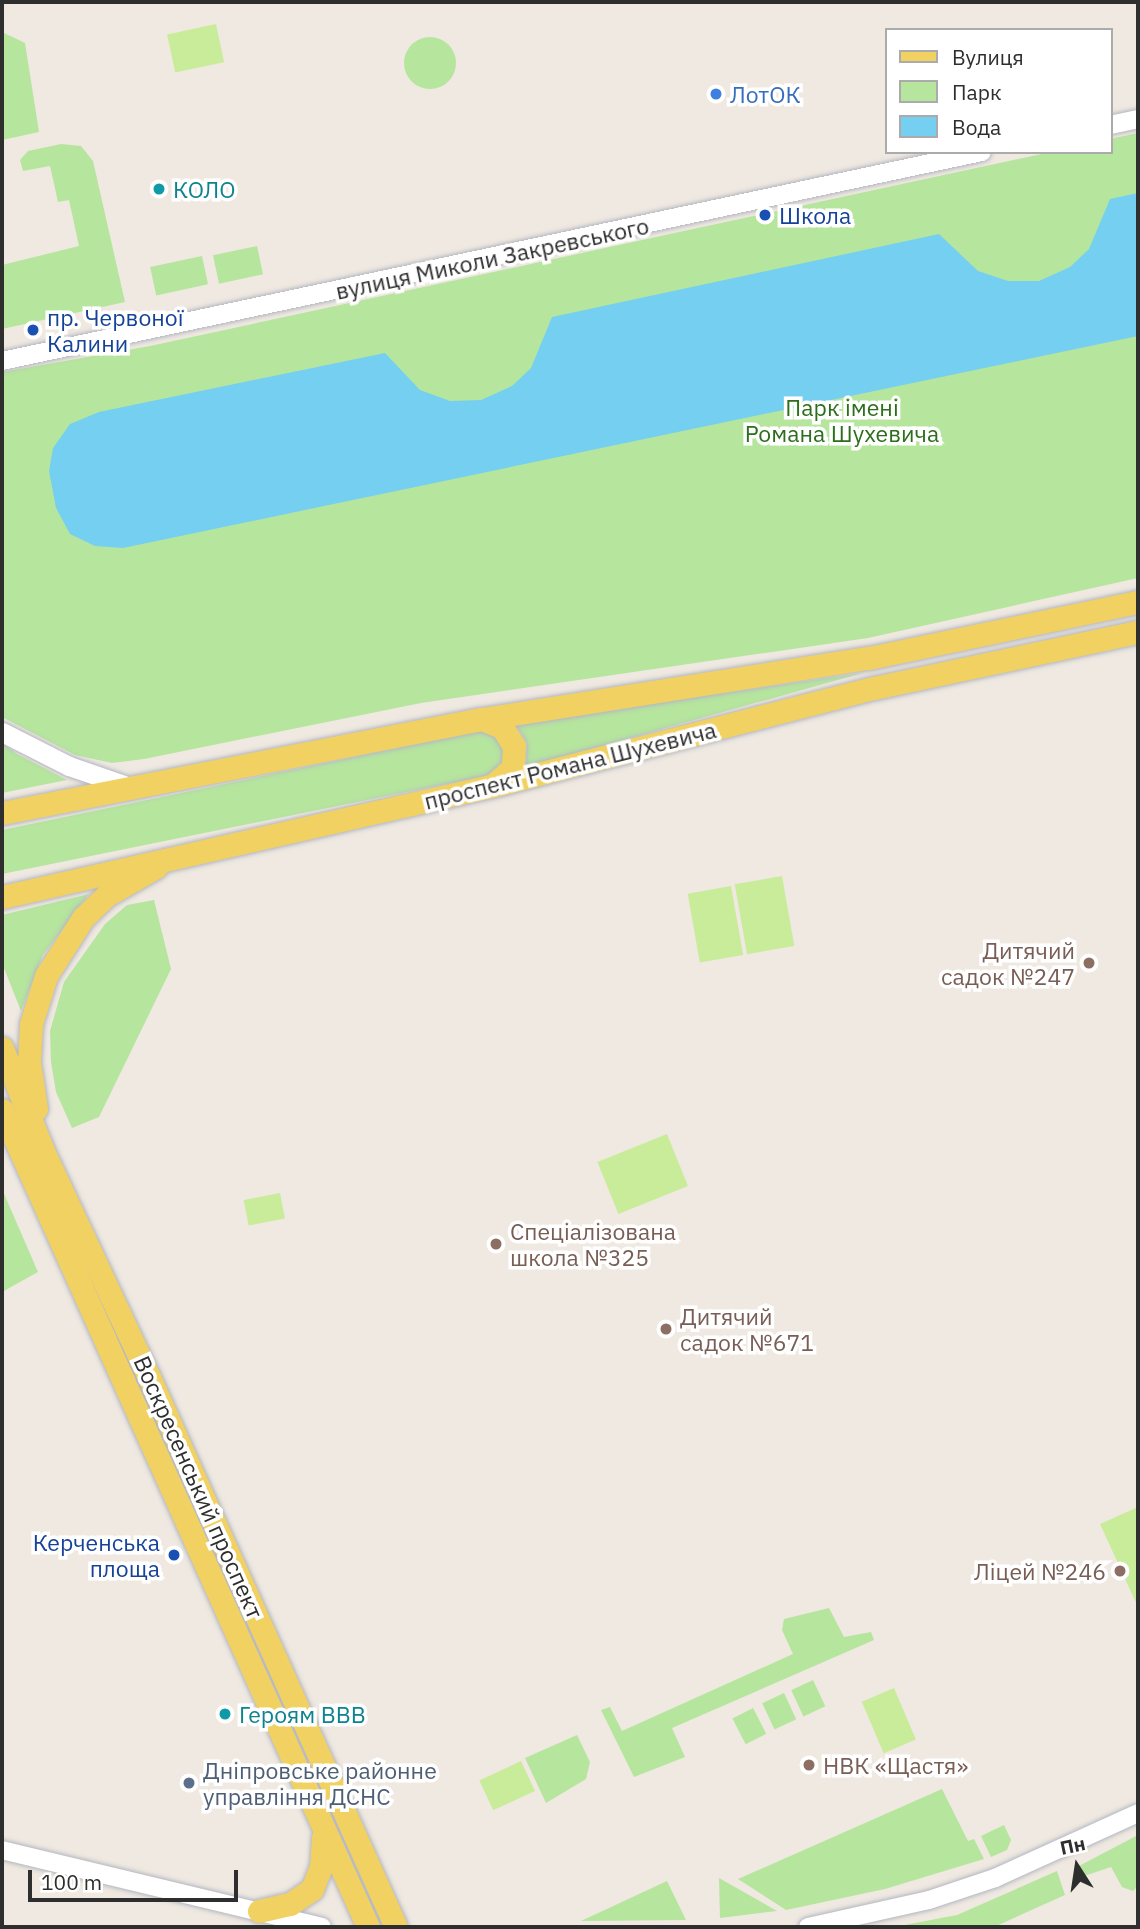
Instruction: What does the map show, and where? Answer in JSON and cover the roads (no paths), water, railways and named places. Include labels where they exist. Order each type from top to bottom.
[{"type":"main road","name":"проспект Романа Шухевича","points":[[2,813],[482,719],[869,658],[1138,602]]},
{"type":"main road","name":"проспект Романа Шухевича","points":[[2,897],[175,855],[491,786],[874,688],[1138,632]]},
{"type":"main road","points":[[482,719],[502,727],[514,746],[513,768],[507,777],[491,786]]},
{"type":"main road","points":[[2,732],[69,766],[134,789]]},
{"type":"main road","points":[[44,1153],[29,1062],[31,1024],[46,976],[83,918],[107,895],[175,855]]},
{"type":"main road","name":"Воскресенський проспект","points":[[2,1048],[44,1153],[154,1387],[396,1927]]},
{"type":"main road","name":"Воскресенський проспект","points":[[2,1110],[324,1834],[368,1927]]},
{"type":"main road","points":[[2,1144],[33,1179]]},
{"type":"main road","points":[[259,1911],[290,1904],[312,1889],[321,1867],[324,1834]]},
{"type":"street","points":[[1112,124],[1138,118]]},
{"type":"street","name":"вулиця Миколи Закревського","points":[[2,361],[973,154]]},
{"type":"street","points":[[808,1927],[929,1900],[984,1882],[1138,1813]]},
{"type":"street","points":[[2,1850],[322,1927]]},
{"type":"water","points":[[1138,193],[1138,336],[123,548],[95,546],[70,534],[56,508],[49,471],[53,448],[70,424],[99,412],[385,353],[420,390],[450,401],[481,400],[512,386],[531,368],[552,317],[939,234],[978,271],[1008,281],[1039,281],[1070,267],[1089,249],[1110,199]]},
{"type":"place","name":"ЛотОК","points":[[716,94]]},
{"type":"place","name":"КОЛО","points":[[159,189]]},
{"type":"place","name":"Школа","points":[[765,215]]},
{"type":"place","name":"пр. Червоної Калини","points":[[33,330]]},
{"type":"place","name":"Дитячий садок №247","points":[[1089,963]]},
{"type":"place","name":"Спеціалізована школа №325","points":[[496,1244]]},
{"type":"place","name":"Дитячий садок №671","points":[[666,1329]]},
{"type":"place","name":"Керченська площа","points":[[174,1555]]},
{"type":"place","name":"Ліцей №246","points":[[1120,1571]]},
{"type":"place","name":"Героям ВВВ","points":[[225,1714]]},
{"type":"place","name":"НВК «Щастя»","points":[[809,1765]]},
{"type":"place","name":"Дніпровське районне управління ДСНС","points":[[189,1783]]},
{"type":"park label","name":"Парк імені Романа Шухевича","points":[[842,420]]}]
